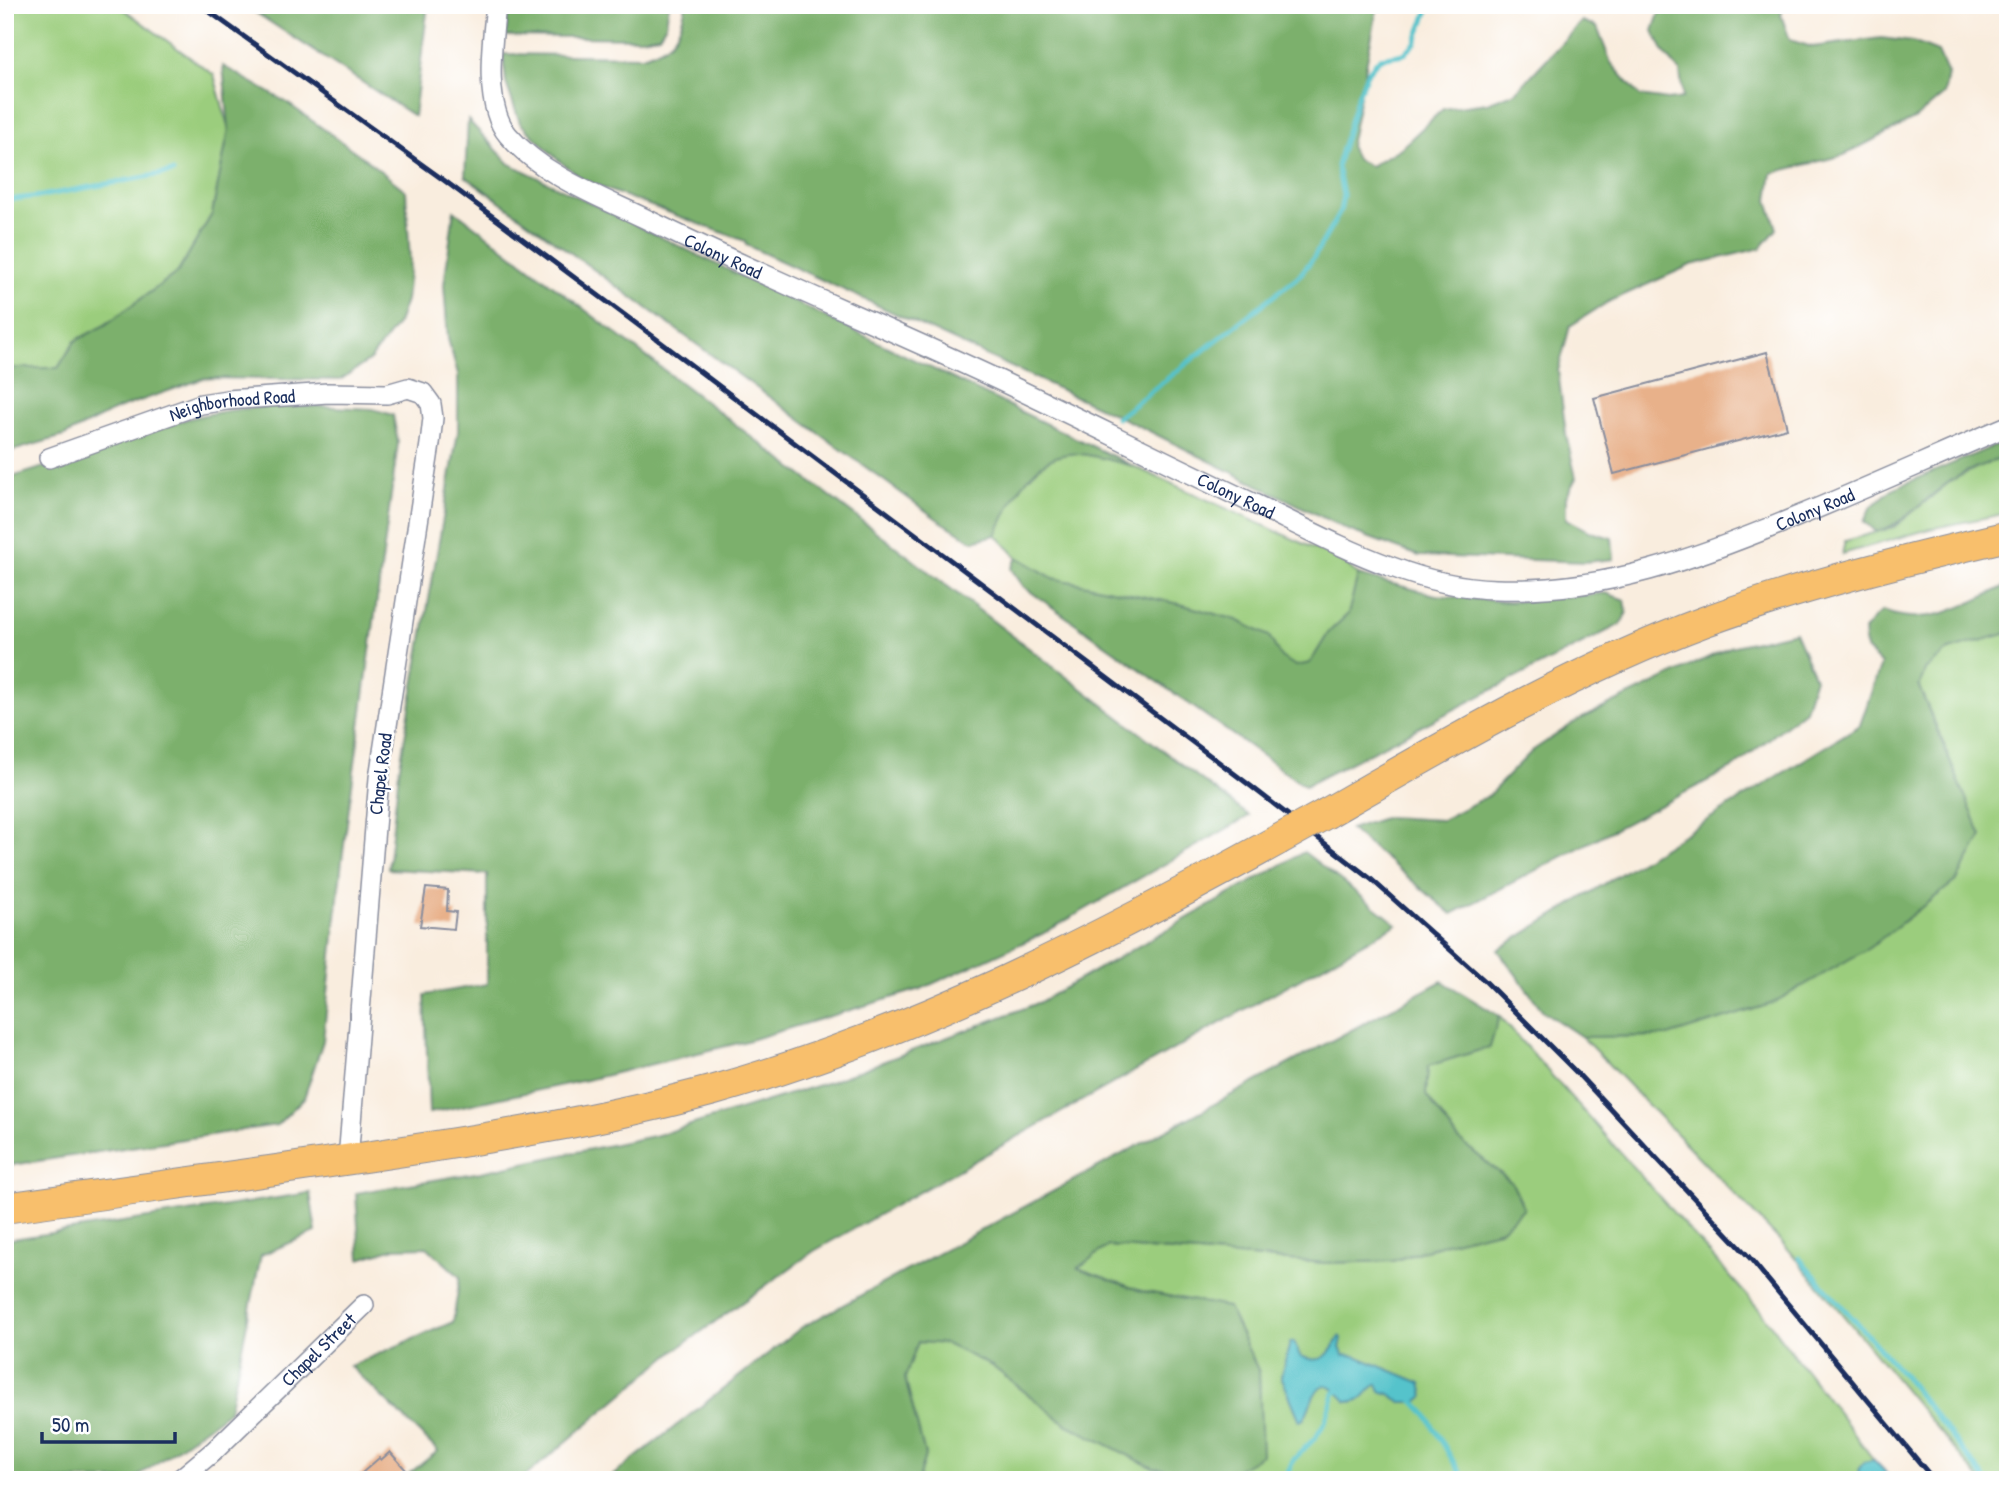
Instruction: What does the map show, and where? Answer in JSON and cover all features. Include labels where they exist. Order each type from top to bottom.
[{"type":"highway","points":[[5,1208],[348,1160],[558,1127],[639,1110],[796,1064],[872,1037],[1020,975],[1166,902],[1448,745],[1636,651],[1704,622],[1782,595],[1861,572],[2008,536]]},
{"type":"street","name":"Colony Road","points":[[496,5],[493,86],[496,112],[506,131],[519,146],[581,188],[1006,383],[1368,558],[1440,582],[1493,589],[1524,589],[1586,584],[1648,572],[1716,549],[1820,507],[2008,426]]},
{"type":"street","name":"Neighborhood Road","points":[[49,458],[201,404],[316,394],[387,394],[408,388],[423,393]]},
{"type":"street","name":"Chapel Road","points":[[348,1160],[379,778],[432,426],[431,404],[423,393]]},
{"type":"street","name":"Chapel Street","points":[[180,1480],[215,1450],[364,1305]]},
{"type":"green space","points":[[5,5],[118,5],[214,75],[229,129],[212,214],[178,272],[105,325],[75,341],[58,368],[5,368]]},
{"type":"green space","points":[[244,5],[428,5],[414,116]]},
{"type":"green space","points":[[508,5],[669,5],[666,24],[659,35],[641,38],[506,36]]},
{"type":"green space","points":[[686,5],[1378,5],[1350,146],[1356,159],[1370,166],[1401,148],[1443,109],[1487,103],[1516,92],[1582,21],[1597,27],[1611,63],[1640,96],[1668,100],[1683,98],[1680,71],[1665,54],[1653,31],[1662,5],[1784,5],[1781,15],[1790,40],[1812,47],[1881,38],[1913,42],[1938,52],[1948,74],[1944,94],[1916,118],[1844,155],[1772,173],[1768,200],[1777,229],[1761,248],[1691,265],[1608,302],[1570,326],[1558,371],[1566,434],[1576,478],[1566,497],[1566,519],[1591,532],[1612,538],[1614,559],[1585,562],[1419,556],[1348,530],[1133,423],[746,245],[745,241],[587,182],[558,160],[520,123],[506,83],[503,54],[642,56],[661,49],[673,39],[681,25]]},
{"type":"green space","points":[[223,66],[286,102],[406,191],[410,262],[406,300],[398,323],[370,360],[340,380],[205,378],[117,409],[64,436],[5,453],[5,368],[58,368],[75,341],[105,325],[178,272],[212,214],[229,129]]},
{"type":"green space","points":[[468,120],[510,164],[1133,466],[1080,454],[1064,455],[1050,460],[1026,480],[996,535],[973,541],[937,519],[465,176]]},
{"type":"green space","points":[[454,210],[1249,816],[1042,934],[921,989],[743,1042],[591,1079],[429,1113],[425,995],[487,984],[487,874],[388,869],[399,771],[458,432],[458,374],[448,339],[444,285]]},
{"type":"green space","points":[[866,337],[1133,466],[1344,562],[1358,575],[1359,598],[1329,695],[1053,578],[1017,557],[996,535]]},
{"type":"green space","points":[[316,406],[373,409],[393,415],[398,443],[342,860],[323,1041],[304,1098],[277,1125],[5,1166],[5,479],[182,420],[241,409]]},
{"type":"green space","points":[[2008,440],[2008,457],[1958,476],[1888,528],[1877,532],[1864,522],[1870,508],[1892,489]]},
{"type":"green space","points":[[2008,457],[2008,513],[1930,529],[1842,554],[1845,541],[1894,527],[1952,480],[1984,464]]},
{"type":"green space","points":[[1017,557],[1053,578],[1180,604],[1237,620],[1269,636],[1281,657],[1296,666],[1310,663],[1329,632],[1348,614],[1358,575],[1436,595],[1509,602],[1606,593],[1625,600],[1627,612],[1621,624],[1305,786],[1024,587],[1011,569]]},
{"type":"green space","points":[[2008,585],[2008,633],[1949,650],[1925,670],[1919,687],[1982,836],[1957,880],[1869,948],[1771,1004],[1668,1036],[1582,1037],[1543,1011],[1498,950],[1860,725],[1881,664],[1866,649],[1864,631],[1883,611],[1900,616],[1932,616],[1963,606]]},
{"type":"green space","points":[[1795,632],[1815,678],[1805,710],[1734,767],[1452,914],[1350,829],[1387,817],[1442,820],[1488,796],[1532,751],[1578,720],[1730,647]]},
{"type":"green space","points":[[2008,632],[2008,1480],[1980,1480],[1789,1250],[1582,1037],[1668,1036],[1949,756],[1919,687],[1925,670],[1949,650]]},
{"type":"green space","points":[[1304,852],[1397,924],[814,1251],[670,1354],[521,1480],[401,1480],[438,1451],[350,1366],[453,1322],[460,1277],[427,1247],[395,1248],[360,1259],[356,1193],[481,1172],[658,1135],[832,1081],[1038,1003]]},
{"type":"green space","points":[[1442,981],[1499,1016],[1490,1047],[1428,1066],[1426,1095],[1458,1139],[1512,1183],[1524,1208],[1502,1229],[1446,1243],[1393,1261],[1326,1263],[1108,1246],[1078,1268],[1141,1291],[1228,1307],[1259,1372],[1262,1455],[1226,1476],[1153,1468],[1066,1424],[992,1366],[946,1344],[918,1342],[905,1378],[925,1455],[918,1480],[607,1480],[802,1327]]},
{"type":"green space","points":[[1499,1016],[1758,1308],[1874,1460],[1893,1480],[918,1480],[925,1455],[905,1377],[918,1342],[946,1343],[992,1366],[1066,1424],[1226,1476],[1261,1455],[1259,1372],[1228,1308],[1141,1291],[1077,1268],[1108,1246],[1326,1263],[1393,1261],[1446,1243],[1512,1183],[1458,1139],[1426,1095],[1428,1066],[1490,1047]]},
{"type":"green space","points":[[310,1193],[316,1232],[261,1255],[229,1411],[133,1480],[12,1480],[5,1466],[5,1240]]},
{"type":"water","points":[[1340,1336],[1340,1348],[1344,1355],[1356,1356],[1421,1383],[1424,1396],[1417,1402],[1400,1402],[1390,1394],[1380,1391],[1377,1384],[1362,1398],[1347,1402],[1330,1387],[1324,1386],[1319,1388],[1304,1419],[1300,1421],[1281,1376],[1290,1343],[1294,1342],[1300,1356],[1321,1359],[1330,1352]]},
{"type":"water","points":[[1874,1460],[1893,1480],[1862,1480],[1858,1470],[1864,1462]]},
{"type":"building","points":[[1767,352],[1787,428],[1614,474],[1594,398]]},
{"type":"building","points":[[426,888],[448,890],[447,911],[456,912],[454,929],[420,926]]},
{"type":"building","points":[[390,1452],[406,1470],[395,1480],[354,1480],[379,1458],[381,1460]]},
{"type":"waterway","points":[[1117,418],[1300,275],[1314,257],[1340,212],[1343,195],[1337,166],[1367,73],[1380,58],[1404,54],[1415,43],[1430,5]]},
{"type":"waterway","points":[[5,200],[173,172]]},
{"type":"waterway","points":[[1799,1258],[1903,1375],[1986,1480]]},
{"type":"waterway","points":[[1285,1480],[1293,1460],[1315,1438],[1325,1422],[1334,1394],[1343,1388]]},
{"type":"waterway","points":[[1410,1397],[1426,1414],[1464,1480]]},
{"type":"railway","points":[[200,5],[445,181],[630,319],[1371,879],[1485,981],[1577,1073],[1749,1257],[1934,1480]]}]
